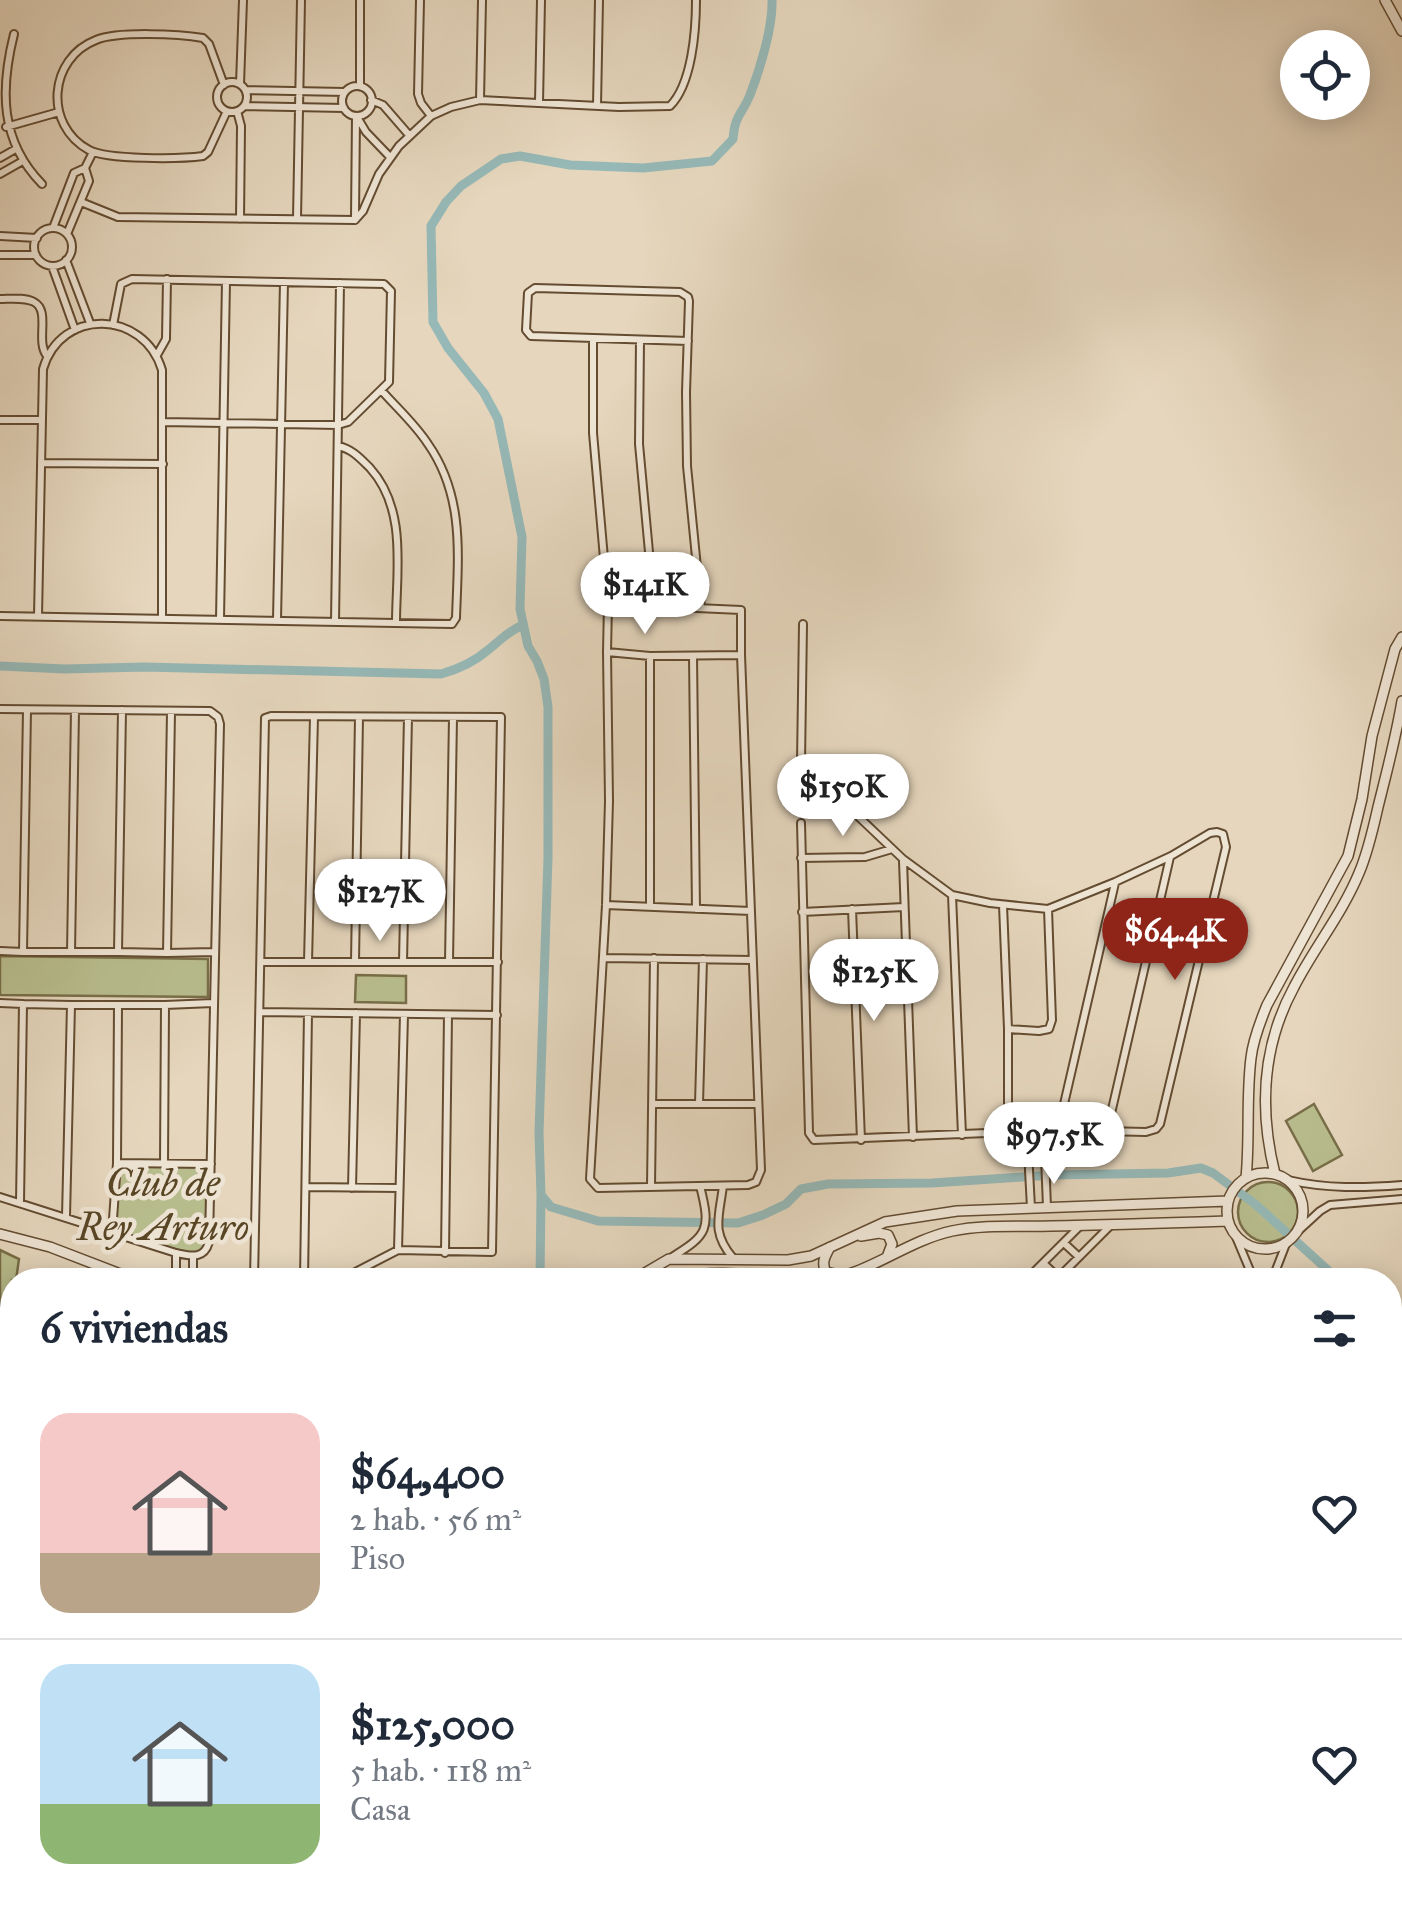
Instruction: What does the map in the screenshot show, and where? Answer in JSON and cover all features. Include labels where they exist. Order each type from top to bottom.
[{"type":"street","points":[[242,0],[243,87],[247,98],[237,111],[227,111],[219,104],[220,88],[229,82],[243,87],[345,92]]},
{"type":"street","points":[[297,219],[301,0]]},
{"type":"street","points":[[360,0],[360,86]]},
{"type":"street","points":[[420,0],[418,94],[431,116]]},
{"type":"street","points":[[480,100],[482,0]]},
{"type":"street","points":[[539,103],[541,0]]},
{"type":"street","points":[[597,106],[599,0]]},
{"type":"street","points":[[80,202],[118,217],[355,220],[363,211],[378,174],[409,135],[431,116],[461,104],[480,100],[597,106],[673,104],[692,52],[696,0]]},
{"type":"street","points":[[1384,0],[1402,31]]},
{"type":"street","points":[[14,34],[2,86],[6,127],[21,162],[42,184]]},
{"type":"street","points":[[224,84],[203,38],[108,36],[88,44],[68,60],[57,90],[59,112],[73,137],[93,152],[117,156],[203,156],[227,111]]},
{"type":"street","points":[[344,108],[345,92],[360,86],[409,135]]},
{"type":"street","points":[[356,116],[369,109],[372,100]]},
{"type":"street","points":[[244,106],[344,108],[356,116],[390,157]]},
{"type":"street","points":[[237,111],[241,126],[240,219]]},
{"type":"street","points":[[6,127],[59,112]]},
{"type":"street","points":[[355,220],[356,116]]},
{"type":"street","points":[[0,158],[14,150]]},
{"type":"street","points":[[53,228],[74,173],[85,168],[93,152]]},
{"type":"street","points":[[0,174],[21,162]]},
{"type":"street","points":[[68,234],[53,228],[37,238],[36,254],[45,264],[52,266],[66,260],[72,249],[68,234],[88,181],[85,168]]},
{"type":"street","points":[[0,236],[37,238]]},
{"type":"street","points":[[0,254],[36,254]]},
{"type":"street","points":[[66,260],[90,323]]},
{"type":"street","points":[[52,266],[75,330]]},
{"type":"street","points":[[113,325],[123,282],[132,279],[384,284],[390,291],[390,378],[348,422],[164,422]]},
{"type":"street","points":[[157,355],[166,340],[167,279]]},
{"type":"street","points":[[220,620],[226,280]]},
{"type":"street","points":[[277,621],[284,282]]},
{"type":"street","points":[[334,622],[340,283]]},
{"type":"street","points":[[688,342],[529,335],[528,291],[535,288],[684,293],[689,301],[687,466],[701,608]]},
{"type":"street","points":[[0,299],[33,301],[40,307],[42,350],[47,356]]},
{"type":"street","points":[[38,616],[43,369],[57,343],[90,323],[113,325],[142,337],[157,355],[164,378],[162,618]]},
{"type":"street","points":[[594,339],[594,448],[608,604],[609,801],[590,1179],[598,1188],[748,1185],[760,1175],[740,610],[608,604]]},
{"type":"street","points":[[640,340],[639,444],[654,606]]},
{"type":"street","points":[[0,616],[448,625],[456,620],[459,537],[454,501],[440,463],[418,430],[382,390]]},
{"type":"street","points":[[0,420],[42,420]]},
{"type":"street","points":[[338,446],[358,455],[389,499],[397,535],[396,624]]},
{"type":"street","points":[[41,463],[163,464]]},
{"type":"street","points":[[800,823],[810,1137],[818,1142],[1156,1129],[1226,848],[1223,834],[1210,832],[1171,856],[1048,909],[952,895],[892,849],[801,762],[802,624]]},
{"type":"street","points":[[1246,1178],[1250,1144],[1248,1094],[1257,1031],[1276,987],[1348,856],[1372,736],[1402,636]]},
{"type":"street","points":[[607,652],[740,656]]},
{"type":"street","points":[[650,656],[650,907]]},
{"type":"street","points":[[693,656],[696,909]]},
{"type":"street","points":[[1274,1174],[1266,1139],[1265,1096],[1268,1054],[1277,1020],[1360,872],[1395,744],[1402,701]]},
{"type":"street","points":[[0,710],[210,711],[218,716],[220,724],[207,1250],[193,1256],[176,1253],[0,1197]]},
{"type":"street","points":[[24,952],[27,710]]},
{"type":"street","points":[[71,952],[74,710]]},
{"type":"street","points":[[118,952],[122,710]]},
{"type":"street","points":[[166,953],[171,712]]},
{"type":"street","points":[[254,1268],[265,720],[269,716],[502,717],[492,1252],[398,1250],[368,1268]]},
{"type":"street","points":[[308,962],[314,717]]},
{"type":"street","points":[[355,962],[360,717]]},
{"type":"street","points":[[403,962],[408,717]]},
{"type":"street","points":[[450,962],[453,717]]},
{"type":"street","points":[[801,858],[866,857],[892,849]]},
{"type":"street","points":[[1107,1131],[1171,856]]},
{"type":"street","points":[[904,859],[913,1137]]},
{"type":"street","points":[[1058,1130],[1115,882]]},
{"type":"street","points":[[952,895],[962,1135]]},
{"type":"street","points":[[606,905],[751,911]]},
{"type":"street","points":[[1003,905],[1008,1133]]},
{"type":"street","points":[[802,912],[904,907]]},
{"type":"street","points":[[852,909],[861,1140]]},
{"type":"street","points":[[1008,1028],[1039,1032],[1048,1029],[1052,1020],[1048,909]]},
{"type":"street","points":[[0,951],[214,952]]},
{"type":"street","points":[[604,958],[754,960]]},
{"type":"street","points":[[652,1187],[654,958]]},
{"type":"street","points":[[699,1104],[703,958]]},
{"type":"street","points":[[262,962],[498,962]]},
{"type":"street","points":[[0,1003],[214,1003]]},
{"type":"street","points":[[20,1203],[24,1004]]},
{"type":"street","points":[[66,1218],[71,1005]]},
{"type":"street","points":[[112,1233],[118,1005]]},
{"type":"street","points":[[164,1164],[165,1005]]},
{"type":"street","points":[[261,1012],[497,1015]]},
{"type":"street","points":[[304,1268],[308,1012]]},
{"type":"street","points":[[352,1188],[356,1013]]},
{"type":"street","points":[[398,1250],[404,1014]]},
{"type":"street","points":[[444,1253],[448,1015]]},
{"type":"street","points":[[653,1104],[758,1104]]},
{"type":"street","points":[[1044,1131],[1047,1207]]},
{"type":"street","points":[[1027,1132],[1031,1208]]},
{"type":"street","points":[[1029,1160],[1044,1160]]},
{"type":"street","points":[[116,1163],[211,1164]]},
{"type":"street","points":[[1249,1268],[1228,1222],[1228,1201],[1234,1188],[1246,1178],[1260,1173],[1314,1186],[1402,1186]]},
{"type":"street","points":[[1288,1180],[1303,1205],[1296,1234]]},
{"type":"street","points":[[654,1268],[699,1241],[705,1208],[700,1186]]},
{"type":"street","points":[[723,1186],[718,1230],[720,1242],[734,1259]]},
{"type":"street","points":[[305,1188],[400,1188]]},
{"type":"street","points":[[1277,1268],[1286,1244],[1330,1205],[1402,1199]]},
{"type":"street","points":[[669,1259],[788,1260],[811,1256],[885,1222],[956,1211],[1228,1201]]},
{"type":"street","points":[[864,1268],[923,1239],[956,1230],[1228,1222]]},
{"type":"street","points":[[1069,1268],[1111,1225]]},
{"type":"street","points":[[1040,1268],[1081,1226]]},
{"type":"street","points":[[844,1240],[884,1233],[892,1238],[887,1257]]},
{"type":"street","points":[[0,1234],[50,1247],[105,1268]]},
{"type":"street","points":[[1236,1236],[1251,1247],[1268,1250],[1286,1244]]},
{"type":"street","points":[[1064,1243],[1079,1258]]},
{"type":"street","points":[[825,1268],[823,1262],[830,1247]]},
{"type":"street","points":[[176,1253],[176,1268]]},
{"type":"street","points":[[192,1268],[193,1256]]},
{"type":"street","points":[[1044,1264],[1048,1268]]},
{"type":"green space","points":[[0,956],[208,959],[208,997],[0,995]]},
{"type":"green space","points":[[356,975],[406,976],[406,1003],[355,1002]]},
{"type":"green space","points":[[1314,1104],[1342,1155],[1313,1171],[1286,1121]]},
{"type":"green space","name":"Club de Rey Arturo","points":[[117,1163],[211,1164],[207,1251],[193,1256],[112,1233]]},
{"type":"green space","points":[[1268,1182],[1289,1191],[1298,1212],[1289,1233],[1268,1242],[1247,1233],[1238,1212],[1247,1191]]},
{"type":"green space","points":[[0,1250],[19,1259],[18,1268],[0,1268]]},
{"type":"waterway","points":[[772,0],[762,61],[750,95],[737,119],[733,139],[712,161],[643,168],[570,165],[520,156],[501,159],[461,186],[431,226],[433,322],[498,419],[522,537],[520,609],[528,646],[544,679],[548,707],[541,1195],[551,1207],[598,1221],[738,1223],[786,1204],[801,1189],[828,1184],[1168,1173],[1201,1168],[1255,1204],[1326,1268]]},
{"type":"waterway","points":[[0,666],[441,674],[472,662],[523,625]]},
{"type":"waterway","points":[[540,1268],[541,1195]]}]
